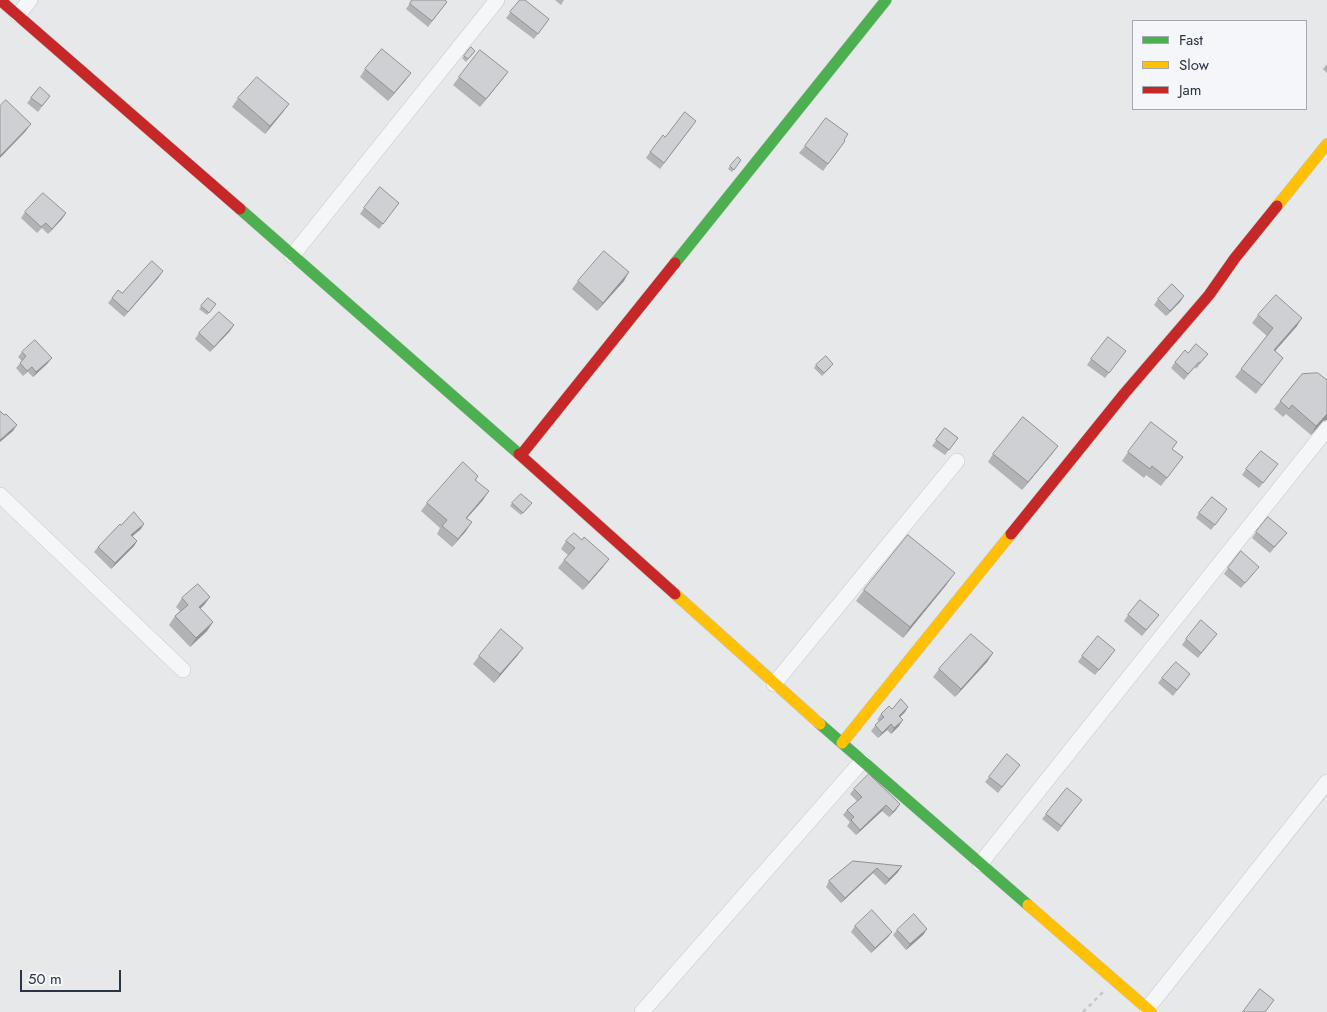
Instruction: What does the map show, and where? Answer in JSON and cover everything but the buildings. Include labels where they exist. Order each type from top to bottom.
[{"type":"street","points":[[0,0],[521,455],[774,684],[1149,1010],[1327,782]]},
{"type":"street","points":[[18,15],[30,0]]},
{"type":"street","points":[[292,256],[497,0]]},
{"type":"street","points":[[521,455],[886,0]]},
{"type":"street","points":[[842,743],[1124,394],[1209,295],[1236,258],[1327,144]]},
{"type":"street","points":[[980,864],[1327,429]]},
{"type":"street","points":[[774,684],[957,461]]},
{"type":"street","points":[[0,495],[183,670]]},
{"type":"street","points":[[642,1012],[862,761]]},
{"type":"path","points":[[1083,1012],[1114,980]]},
{"type":"traffic: fast","points":[[675,263],[886,0]]},
{"type":"traffic: fast","points":[[240,209],[519,454]]},
{"type":"traffic: fast","points":[[820,724],[1028,905]]},
{"type":"traffic: slow","points":[[1277,206],[1327,144]]},
{"type":"traffic: slow","points":[[842,743],[1011,534]]},
{"type":"traffic: slow","points":[[675,594],[820,724]]},
{"type":"traffic: slow","points":[[1028,905],[1151,1012]]},
{"type":"traffic: jam","points":[[0,0],[240,209]]},
{"type":"traffic: jam","points":[[1011,534],[1124,394],[1209,295],[1235,258],[1277,206]]},
{"type":"traffic: jam","points":[[521,455],[675,263]]},
{"type":"traffic: jam","points":[[519,454],[675,594]]}]
